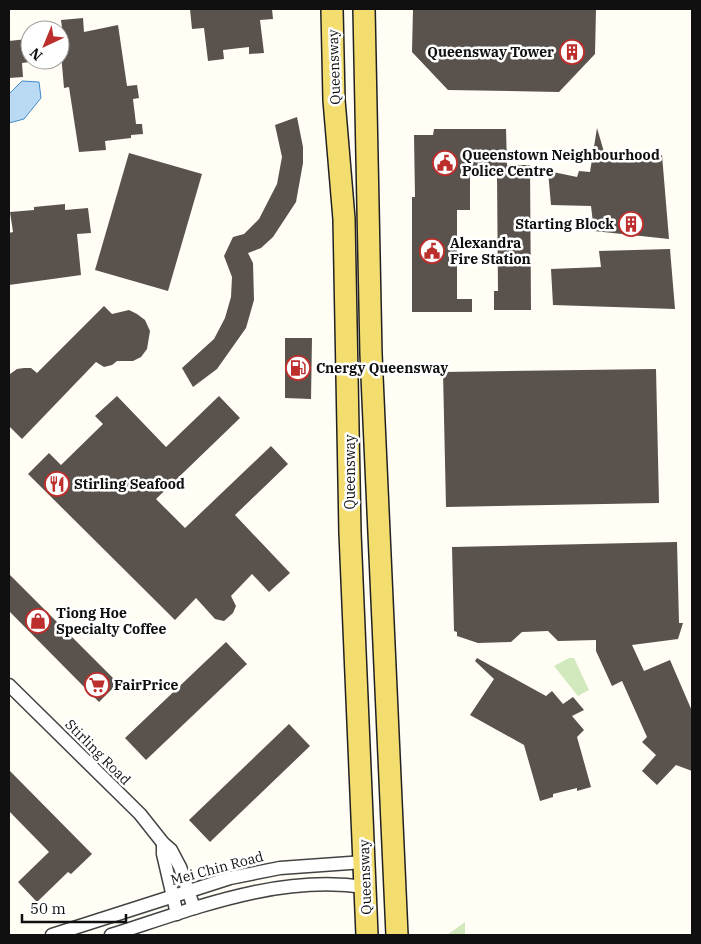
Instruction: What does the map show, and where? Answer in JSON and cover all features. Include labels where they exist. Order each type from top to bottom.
[{"type":"main road","name":"Queensway","points":[[332,9],[334,100],[344,219],[350,533],[367,935]]},
{"type":"main road","name":"Queensway","points":[[364,9],[372,354],[391,760],[397,935]]},
{"type":"main road","points":[[360,762],[370,769],[378,770],[391,760]]},
{"type":"main road","points":[[362,793],[376,784],[383,784],[392,790]]},
{"type":"street","name":"Stirling Road","points":[[9,685],[140,814],[171,850],[194,908]]},
{"type":"street","name":"Stirling Road","points":[[163,843],[177,914]]},
{"type":"street","name":"Mei Chin Road","points":[[52,935],[230,878],[280,868],[364,862]]},
{"type":"street","points":[[111,935],[228,898],[294,886],[341,883],[365,887]]},
{"type":"green space","points":[[569,658],[574,658],[589,690],[578,696],[554,666]]},
{"type":"green space","points":[[465,922],[465,935],[447,935]]},
{"type":"water","points":[[22,81],[39,82],[41,98],[24,119],[9,123],[9,94]]},
{"type":"building","points":[[190,9],[272,9],[273,19],[260,20],[264,53],[249,54],[249,47],[223,50],[224,59],[208,61],[204,28],[192,29]]},
{"type":"building","points":[[413,9],[596,9],[595,54],[559,92],[448,90],[412,52]]},
{"type":"building","points":[[83,18],[84,32],[118,25],[127,86],[137,85],[139,98],[133,99],[136,124],[142,124],[143,134],[131,135],[131,138],[105,141],[106,150],[79,152],[69,87],[64,88],[62,70],[70,70],[70,20],[61,20]]},
{"type":"building","points":[[20,40],[20,70],[22,70],[23,77],[9,78],[9,41]]},
{"type":"building","points":[[297,117],[303,147],[303,163],[296,202],[273,237],[261,248],[248,253],[253,263],[254,300],[246,328],[217,369],[193,387],[182,368],[214,339],[225,318],[231,297],[232,277],[224,256],[233,237],[244,234],[259,219],[277,184],[282,157],[275,125]]},
{"type":"building","points":[[597,128],[604,152],[662,155],[669,239],[594,231],[591,206],[551,205],[548,171],[577,177],[579,171],[590,172]]},
{"type":"building","points":[[434,129],[506,129],[507,165],[530,165],[531,310],[494,310],[494,291],[498,291],[497,174],[470,174],[470,210],[457,210],[457,299],[472,299],[472,312],[412,312],[412,197],[415,197],[414,135],[433,135]]},
{"type":"building","points":[[129,153],[202,174],[168,291],[95,270]]},
{"type":"building","points":[[65,204],[65,210],[88,208],[91,233],[77,234],[81,275],[9,285],[9,233],[13,232],[10,212]]},
{"type":"building","points":[[670,249],[675,309],[553,305],[551,269],[601,267],[599,251]]},
{"type":"building","points":[[104,306],[112,314],[129,310],[145,320],[150,331],[147,349],[141,357],[133,361],[117,361],[112,365],[104,367],[96,362],[22,439],[9,426],[10,374],[17,369],[24,368],[31,368],[37,373]]},
{"type":"building","name":"Cnergy Queensway","points":[[285,338],[312,338],[311,399],[285,398]]},
{"type":"building","points":[[656,369],[659,503],[446,507],[443,372]]},
{"type":"building","points":[[117,396],[166,447],[219,396],[240,418],[156,499],[185,528],[271,446],[288,464],[235,515],[290,573],[269,592],[252,574],[231,596],[236,606],[233,613],[224,621],[215,619],[196,598],[175,620],[28,474],[49,453],[61,465],[103,424],[95,416]]},
{"type":"building","points":[[677,542],[679,623],[683,623],[678,639],[632,645],[644,671],[670,660],[692,711],[692,771],[676,765],[657,785],[642,771],[656,755],[642,742],[647,737],[622,681],[612,686],[596,651],[596,640],[558,641],[548,631],[522,632],[511,642],[478,643],[457,636],[457,632],[454,631],[452,547]]},
{"type":"building","points":[[9,574],[118,683],[99,702],[9,611]]},
{"type":"building","points":[[226,642],[247,664],[146,760],[125,738]]},
{"type":"building","points":[[477,658],[546,696],[552,691],[563,704],[573,697],[584,710],[572,716],[584,730],[577,737],[591,787],[577,791],[577,788],[553,794],[553,797],[540,801],[524,745],[470,715],[494,679],[475,661]]},
{"type":"building","points":[[289,724],[310,746],[210,842],[189,820]]},
{"type":"building","points":[[9,770],[92,854],[71,874],[68,872],[37,902],[18,882],[49,852],[9,811]]},
{"type":"place","name":"Queensway Tower","points":[[572,52]]},
{"type":"place","name":"Queenstown Neighbourhood Police Centre","points":[[445,163]]},
{"type":"place","name":"Starting Block","points":[[631,224]]},
{"type":"place","name":"Alexandra Fire Station","points":[[432,251]]},
{"type":"place","name":"Cnergy Queensway","points":[[298,368]]},
{"type":"place","name":"Stirling Seafood","points":[[57,484]]},
{"type":"place","name":"Tiong Hoe Specialty Coffee","points":[[38,621]]},
{"type":"place","name":"FairPrice","points":[[97,685]]}]
